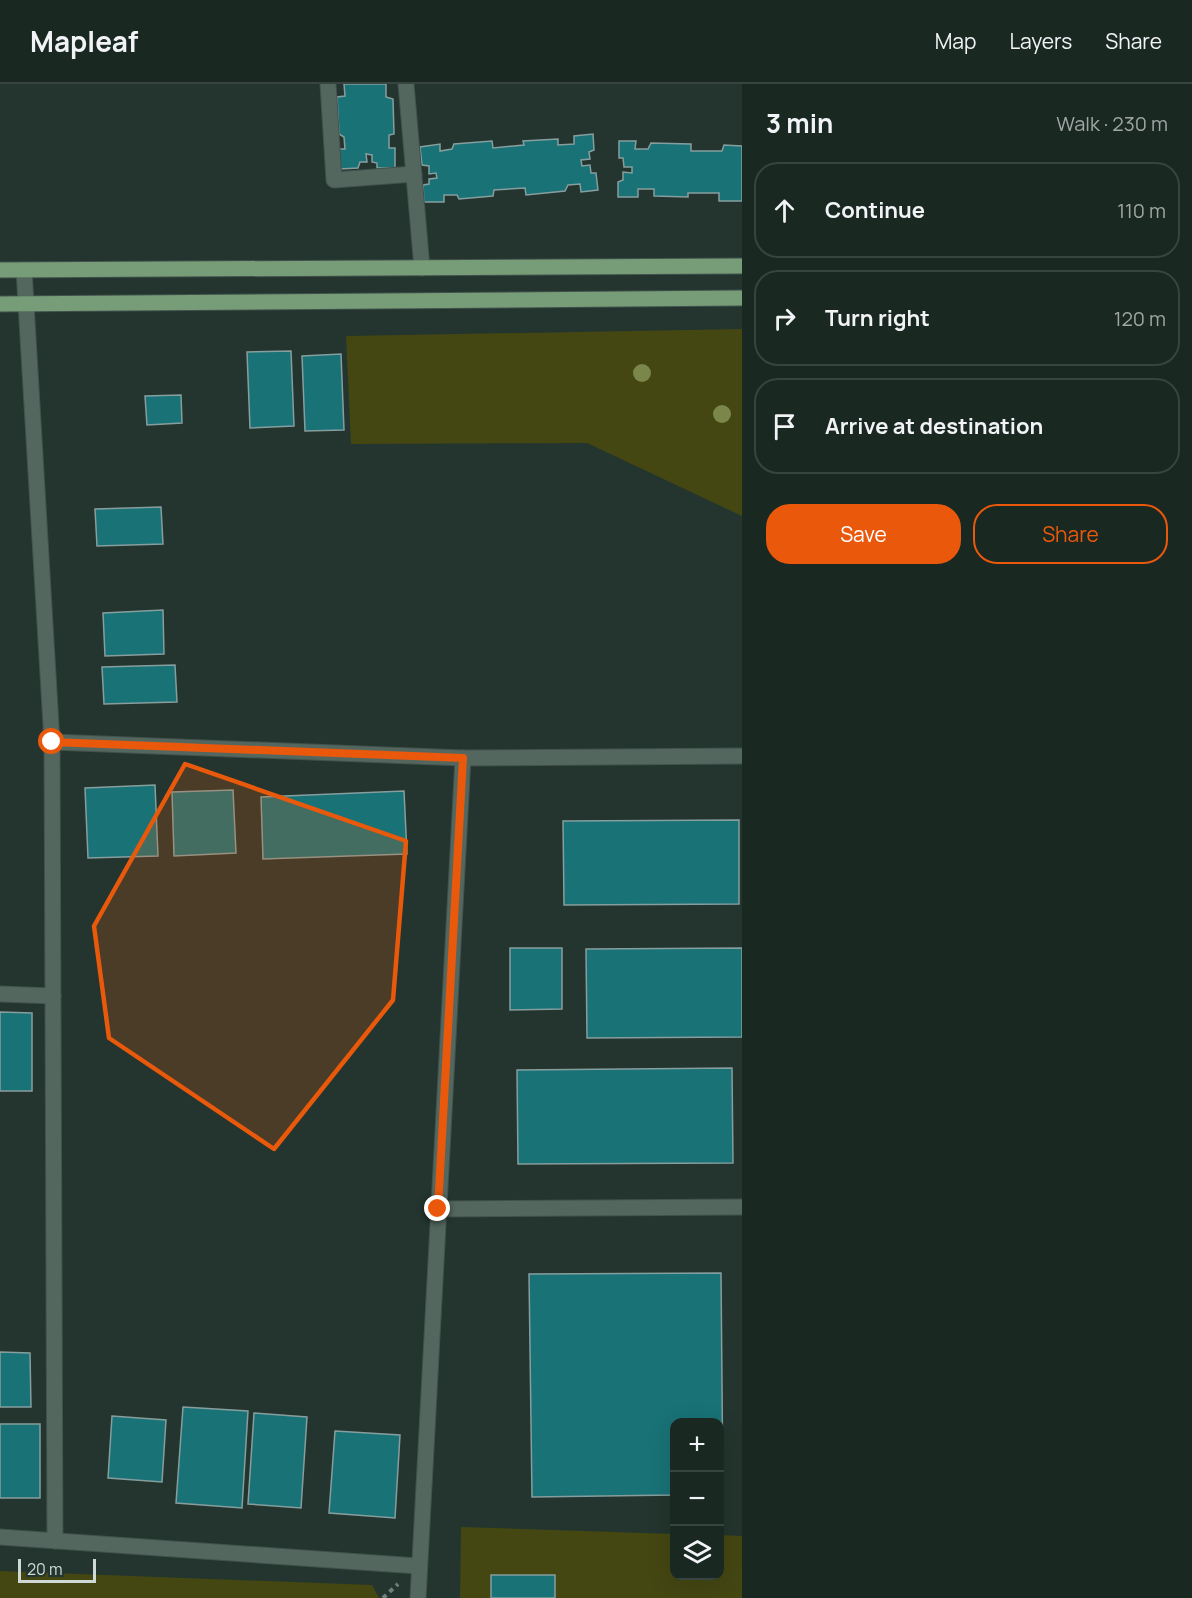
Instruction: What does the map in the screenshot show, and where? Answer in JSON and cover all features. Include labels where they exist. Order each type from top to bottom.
[{"type":"main road","points":[[0,270],[742,266]]},
{"type":"main road","points":[[0,304],[742,298]]},
{"type":"street","points":[[328,84],[334,180],[414,174]]},
{"type":"street","points":[[406,84],[422,268]]},
{"type":"street","points":[[24,270],[24,303],[52,742],[55,1541]]},
{"type":"street","points":[[52,742],[463,758],[742,756]]},
{"type":"street","points":[[418,1598],[463,758]]},
{"type":"street","points":[[0,994],[53,996]]},
{"type":"street","points":[[438,1209],[742,1207]]},
{"type":"street","points":[[0,1537],[418,1566]]},
{"type":"highlighted area","points":[[185,764],[406,841],[393,1000],[274,1149],[109,1038],[94,926]]},
{"type":"green space","points":[[742,329],[742,516],[587,443],[351,444],[346,336]]},
{"type":"green space","points":[[461,1527],[670,1534],[670,1580],[724,1580],[724,1535],[742,1536],[742,1598],[460,1598]]},
{"type":"green space","points":[[0,1571],[372,1585],[379,1598],[0,1598]]},
{"type":"building","points":[[344,84],[386,84],[386,97],[393,99],[394,134],[389,135],[389,148],[395,148],[395,168],[377,168],[377,163],[372,162],[372,155],[366,154],[367,162],[360,162],[358,168],[340,169],[339,149],[345,149],[344,137],[339,134],[337,97],[345,96]]},
{"type":"building","points":[[593,134],[594,150],[589,152],[590,159],[581,160],[582,166],[590,165],[591,173],[596,173],[598,190],[581,192],[580,184],[568,185],[565,191],[526,195],[525,188],[494,190],[493,196],[459,199],[457,195],[444,195],[444,202],[424,202],[423,185],[429,184],[429,179],[437,178],[436,173],[429,174],[429,166],[422,165],[420,147],[440,144],[440,151],[452,149],[454,144],[492,141],[493,148],[524,145],[523,141],[558,139],[558,145],[574,144],[574,136]]},
{"type":"building","points":[[619,141],[636,141],[635,149],[648,149],[651,143],[691,144],[691,151],[722,151],[724,145],[742,146],[742,201],[719,201],[719,193],[688,193],[688,197],[654,196],[654,189],[638,189],[638,197],[618,197],[618,182],[623,180],[623,172],[632,173],[632,167],[624,167],[623,158],[619,158]]},
{"type":"building","points":[[291,351],[294,426],[250,428],[247,352]]},
{"type":"building","points":[[341,354],[344,430],[305,431],[302,356]]},
{"type":"building","points":[[181,395],[182,423],[147,425],[145,396]]},
{"type":"building","points":[[161,507],[163,544],[97,546],[95,509]]},
{"type":"building","points":[[163,610],[164,654],[105,656],[103,613]]},
{"type":"building","points":[[175,665],[177,702],[104,704],[102,667]]},
{"type":"building","points":[[155,785],[158,856],[88,858],[85,788]]},
{"type":"building","points":[[233,790],[236,853],[174,856],[172,792]]},
{"type":"building","points":[[404,791],[407,854],[263,859],[261,797]]},
{"type":"building","points":[[739,820],[739,904],[564,905],[563,821]]},
{"type":"building","points":[[510,948],[562,948],[562,1009],[510,1010]]},
{"type":"building","points":[[742,948],[742,1037],[587,1038],[586,949]]},
{"type":"building","points":[[0,1012],[32,1013],[32,1091],[0,1091]]},
{"type":"building","points":[[732,1068],[733,1163],[518,1164],[517,1070]]},
{"type":"building","points":[[721,1273],[722,1418],[670,1418],[670,1495],[532,1497],[529,1274]]},
{"type":"building","points":[[0,1352],[30,1353],[31,1407],[0,1407]]},
{"type":"building","points":[[183,1407],[248,1411],[242,1508],[176,1503]]},
{"type":"building","points":[[254,1413],[307,1417],[301,1508],[248,1504]]},
{"type":"building","points":[[112,1416],[166,1420],[162,1482],[108,1478]]},
{"type":"building","points":[[0,1424],[40,1424],[40,1498],[0,1498]]},
{"type":"building","points":[[335,1431],[400,1435],[395,1518],[329,1513]]},
{"type":"building","points":[[491,1575],[555,1575],[555,1598],[491,1598]]},
{"type":"route","points":[[52,742],[463,758],[438,1209]]}]
